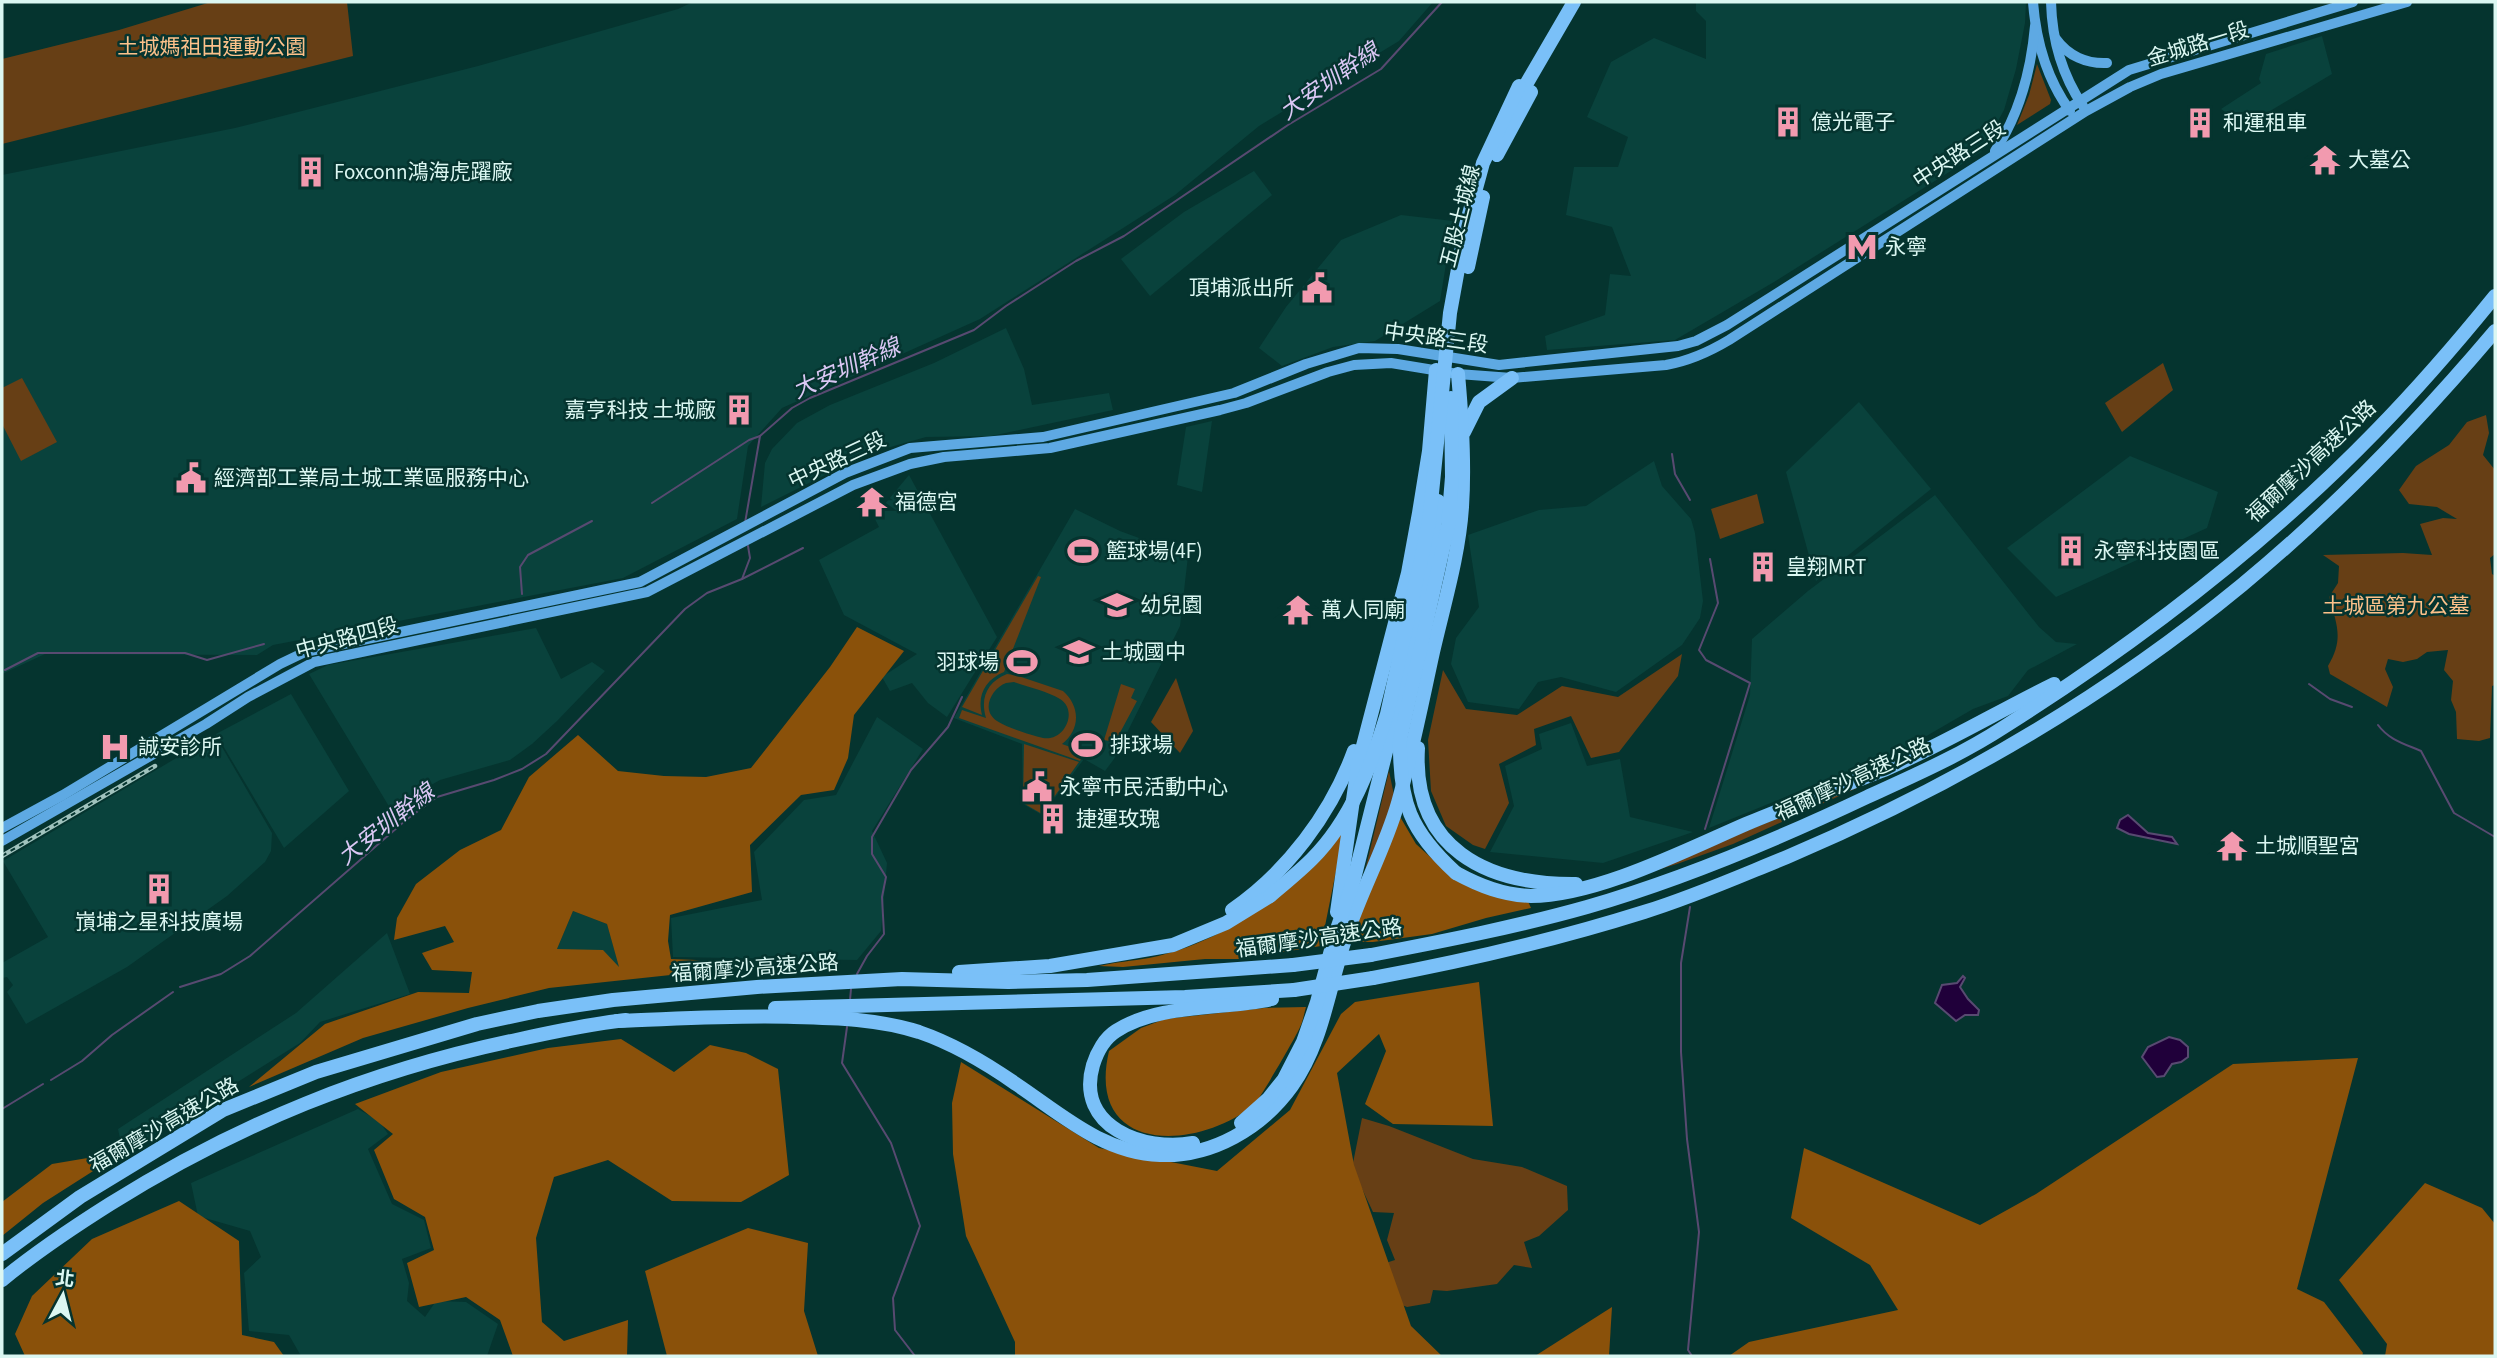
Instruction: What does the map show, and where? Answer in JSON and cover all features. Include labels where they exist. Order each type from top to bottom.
[{"type":"highway","name":"五股土城線","points":[[1502,133],[1519,86],[1566,2]]},
{"type":"highway","points":[[1502,133],[1574,2]]},
{"type":"highway","name":"五股土城線","points":[[1445,419],[1450,313],[1466,225],[1480,174],[1502,133],[1583,2]]},
{"type":"highway","name":"福爾摩沙高速公路","points":[[2,1254],[80,1197],[223,1110],[316,1072],[410,1042],[526,1013],[613,1000],[757,987],[902,979],[1008,982],[1087,980],[1293,965],[1371,955],[1522,924],[1587,907],[1732,858],[1937,764],[2002,729],[2102,660],[2226,566],[2303,500],[2374,434],[2438,365],[2495,296]]},
{"type":"highway","name":"福爾摩沙高速公路","points":[[2,1280],[65,1232],[156,1175],[225,1138],[317,1097],[412,1065],[477,1048],[617,1021],[1294,990],[1453,963],[1647,911],[1740,876],[1893,809],[2008,745],[2135,666],[2242,585],[2322,514],[2454,380],[2495,331]]},
{"type":"highway","points":[[1341,932],[1347,831],[1358,765],[1408,573],[1429,451],[1436,370]]},
{"type":"highway","points":[[1294,990],[1272,999],[1239,1006],[1166,1012],[1136,1020],[1115,1031],[1103,1043],[1090,1075],[1091,1093],[1097,1109],[1108,1125],[1122,1135],[1142,1143],[1183,1145],[1202,1141],[1246,1120],[1284,1079],[1303,1042],[1341,932],[1398,803],[1420,709],[1456,547],[1462,504],[1458,374]]},
{"type":"highway","points":[[1462,437],[1479,402],[1512,379]]},
{"type":"highway","points":[[848,1012],[919,1032],[968,1053],[1080,1128],[1120,1148],[1155,1155],[1202,1151],[1234,1138],[1260,1120],[1292,1086],[1303,1068],[1329,1003],[1341,932],[1415,637],[1436,521],[1445,419]]},
{"type":"highway","points":[[1445,419],[1452,477],[1448,526],[1400,740],[1399,769],[1403,797],[1423,839],[1456,873],[1480,885],[1506,894],[1558,893],[1644,868],[1803,800],[1885,769],[2102,660]]},
{"type":"highway","points":[[902,979],[1050,966],[1173,945],[1198,937],[1270,896],[1312,859],[1329,839],[1354,799],[1378,745],[1430,523],[1445,419]]},
{"type":"highway","points":[[1131,953],[1186,935],[1217,920],[1250,897],[1291,858],[1321,816],[1351,762],[1377,694]]},
{"type":"highway","points":[[1420,709],[1417,767],[1421,797],[1429,817],[1461,855],[1486,869],[1509,877],[1544,883],[1599,883]]},
{"type":"main road","points":[[1992,156],[2017,111],[2032,57],[2035,26],[2033,2]]},
{"type":"main road","points":[[2051,2],[2055,37],[2064,71],[2087,111]]},
{"type":"main road","name":"金城路一段","points":[[2095,90],[2139,66],[2353,2]]},
{"type":"main road","name":"金城路一段","points":[[2087,111],[2130,87],[2161,74],[2407,2]]},
{"type":"main road","points":[[2035,26],[2055,90],[2076,119]]},
{"type":"main road","points":[[2055,37],[2062,47],[2083,60],[2107,63]]},
{"type":"main road","name":"中央路三段","points":[[742,537],[845,473],[911,448],[998,442],[1067,432],[1234,393],[1359,348],[1398,349],[1499,365],[1678,346],[1696,341],[1722,328],[2095,90]]},
{"type":"main road","name":"中央路三段","points":[[731,535],[742,537],[862,481],[928,460],[1050,448],[1210,413],[1354,365],[1391,363],[1458,374],[1512,379],[1669,365],[1707,353],[1729,340],[2087,111]]},
{"type":"main road","points":[[1722,328],[1729,340]]},
{"type":"main road","name":"中央路四段","points":[[2,828],[280,664],[305,652],[640,582],[731,535]]},
{"type":"main road","name":"中央路四段","points":[[2,841],[248,697],[314,662],[647,592],[742,537]]},
{"type":"shaded area","points":[[693,2],[1433,2],[1399,41],[1259,126],[1175,195],[980,319],[782,408],[748,446],[737,519],[623,578],[273,645],[257,655],[45,654],[2,674],[2,175],[235,128],[478,66],[678,9]]},
{"type":"shaded area","points":[[1696,2],[2026,2],[2025,23],[2016,69],[2004,110],[1981,152],[1774,282],[1675,340],[1547,350],[1545,336],[1605,315],[1610,274],[1631,276],[1612,227],[1566,215],[1574,167],[1618,167],[1628,137],[1587,117],[1611,62],[1654,38],[1706,59],[1706,21],[1696,11]]},
{"type":"shaded area","points":[[2322,36],[2332,74],[2245,126],[2221,109],[2261,83],[2259,79],[2266,54]]},
{"type":"shaded area","points":[[1254,171],[1272,195],[1150,296],[1121,259],[1184,212]]},
{"type":"shaded area","points":[[1401,215],[1453,221],[1440,301],[1375,341],[1333,347],[1282,366],[1259,348],[1286,307],[1341,240]]},
{"type":"shaded area","points":[[1006,328],[1024,369],[1032,405],[1109,393],[1113,410],[991,436],[926,437],[869,453],[761,507],[765,463],[772,449],[797,423],[830,405],[934,363]]},
{"type":"shaded area","points":[[1859,402],[1931,489],[1816,581],[1786,472]]},
{"type":"shaded area","points":[[1212,421],[1202,492],[1177,485],[1186,427]]},
{"type":"shaded area","points":[[2130,456],[2218,492],[2207,528],[2056,597],[2007,548]]},
{"type":"shaded area","points":[[1654,461],[1662,486],[1691,519],[1695,533],[1703,601],[1700,618],[1682,645],[1616,692],[1561,677],[1538,682],[1519,709],[1468,702],[1451,664],[1456,638],[1479,607],[1468,535],[1539,510],[1586,506]]},
{"type":"shaded area","points":[[909,475],[997,637],[947,717],[928,703],[912,683],[890,691],[882,677],[917,654],[844,615],[819,560],[879,527],[874,517]]},
{"type":"shaded area","points":[[1935,495],[2039,627],[2056,642],[2077,644],[2028,670],[2008,696],[1973,709],[1904,749],[1709,828],[1750,695],[1752,639],[1808,591]]},
{"type":"shaded area","name":"土城國中","points":[[1075,509],[1120,531],[1188,556],[1180,626],[1114,759],[1105,771],[1084,759],[1042,815],[1023,804],[1022,744],[954,718]]},
{"type":"shaded area","points":[[857,627],[904,651],[854,715],[848,758],[834,790],[801,795],[750,845],[752,892],[670,915],[668,941],[671,959],[722,961],[708,971],[549,988],[468,1008],[363,1038],[249,1087],[325,1024],[418,992],[469,993],[472,972],[432,970],[422,953],[454,942],[445,926],[394,940],[397,918],[416,884],[460,850],[501,830],[529,777],[578,735],[618,771],[706,777],[751,768],[830,667]],"holes":[[[573,911],[607,924],[619,967],[603,950],[557,949]]]},
{"type":"shaded area","points":[[536,628],[561,679],[592,662],[605,671],[557,721],[510,760],[440,780],[390,808],[309,674],[328,665]]},
{"type":"shaded area","points":[[291,694],[349,791],[284,848],[216,734]]},
{"type":"shaded area","points":[[877,717],[923,749],[872,831],[887,863],[881,931],[857,960],[673,957],[671,918],[762,900],[754,852],[804,800],[836,795]]},
{"type":"shaded area","points":[[1571,723],[1587,766],[1620,759],[1630,817],[1693,832],[1603,863],[1490,852],[1514,806],[1505,766],[1542,749],[1539,734]]},
{"type":"shaded area","name":"嵿埔之星科技廣場","points":[[215,735],[272,833],[271,851],[265,862],[227,896],[127,967],[26,1024],[7,992],[13,985],[7,977],[2,978],[2,963],[48,937],[3,861]]},
{"type":"shaded area","points":[[1399,815],[1416,844],[1450,875],[1527,899],[1531,908],[1432,934],[1373,942],[1348,942]]},
{"type":"shaded area","points":[[2128,815],[2148,833],[2172,837],[2177,844],[2129,834],[2117,828],[2120,820]]},
{"type":"shaded area","points":[[1344,831],[1321,946],[1239,959],[1205,959],[1123,967],[1099,966],[1168,953],[1223,931]]},
{"type":"shaded area","points":[[573,911],[607,924],[620,969],[557,949]]},
{"type":"shaded area","points":[[387,933],[410,994],[320,1022],[300,1043],[139,1144],[121,1143],[118,1129],[296,1013]]},
{"type":"shaded area","points":[[1963,976],[1965,978],[1960,987],[1979,1010],[1978,1015],[1965,1015],[1956,1021],[1935,1003],[1942,985],[1957,983]]},
{"type":"shaded area","points":[[1479,982],[1493,1126],[1393,1124],[1365,1104],[1386,1051],[1379,1034],[1337,1073],[1354,1165],[1411,1326],[1442,1356],[1015,1356],[1015,1342],[966,1236],[953,1154],[952,1103],[961,1062],[1099,1148],[1217,1171],[1290,1110],[1341,1014],[1355,1002]]},
{"type":"shaded area","points":[[1306,1007],[1297,1033],[1257,1101],[1230,1120],[1203,1131],[1176,1136],[1150,1134],[1129,1126],[1113,1110],[1106,1085],[1109,1051],[1141,1028],[1165,1019],[1264,1008]]},
{"type":"shaded area","points":[[2169,1037],[2180,1040],[2188,1047],[2188,1057],[2172,1064],[2164,1076],[2157,1077],[2142,1057],[2148,1047]]},
{"type":"shaded area","points":[[621,1039],[674,1072],[710,1045],[746,1053],[778,1069],[789,1175],[741,1202],[672,1201],[608,1160],[554,1177],[536,1238],[542,1322],[564,1341],[628,1320],[627,1356],[513,1356],[500,1320],[466,1297],[419,1307],[407,1263],[434,1250],[425,1217],[394,1199],[374,1150],[393,1134],[355,1104],[441,1072],[548,1048]]},
{"type":"shaded area","points":[[2358,1058],[2297,1289],[2324,1302],[2363,1353],[2362,1356],[1729,1356],[1749,1342],[1898,1310],[1870,1265],[1791,1218],[1804,1148],[1980,1225],[2036,1194],[2233,1064]]},
{"type":"shaded area","points":[[358,1109],[379,1121],[388,1134],[368,1149],[392,1204],[424,1220],[431,1248],[402,1259],[409,1283],[407,1301],[425,1317],[436,1301],[466,1302],[498,1324],[487,1356],[301,1356],[289,1335],[249,1331],[244,1273],[261,1257],[250,1231],[198,1216],[191,1183]]},
{"type":"shaded area","points":[[123,1152],[43,1203],[2,1236],[2,1202],[52,1164]]},
{"type":"shaded area","points":[[2425,1183],[2482,1208],[2495,1224],[2495,1356],[2385,1356],[2387,1344],[2339,1280]]},
{"type":"shaded area","points":[[179,1201],[239,1241],[242,1335],[274,1342],[284,1356],[25,1356],[15,1334],[32,1296],[92,1239]]},
{"type":"shaded area","points":[[748,1228],[808,1243],[804,1311],[818,1356],[667,1356],[645,1271]]},
{"type":"shaded area","points":[[1612,1307],[1609,1356],[1535,1356]]},
{"type":"green space","name":"土城媽祖田運動公園","points":[[211,2],[347,2],[353,56],[2,144],[2,59],[119,30]]},
{"type":"green space","points":[[2037,64],[2051,100],[2050,104],[2017,125],[2029,95]]},
{"type":"green space","points":[[2163,363],[2173,390],[2122,432],[2105,403]]},
{"type":"green space","points":[[22,378],[57,442],[21,461],[2,424],[2,388]]},
{"type":"green space","name":"土城區第九公墓","points":[[2486,415],[2489,433],[2483,455],[2495,470],[2495,554],[2490,558],[2492,574],[2495,576],[2495,685],[2492,686],[2490,738],[2479,741],[2457,739],[2456,712],[2451,700],[2453,681],[2444,670],[2448,650],[2427,652],[2417,659],[2403,662],[2388,659],[2385,669],[2393,687],[2387,707],[2330,674],[2328,666],[2336,648],[2337,632],[2329,597],[2338,583],[2339,566],[2323,555],[2432,555],[2420,524],[2443,518],[2457,519],[2437,507],[2409,504],[2399,490],[2416,466],[2449,445],[2467,422]]},
{"type":"green space","points":[[1757,494],[1764,523],[1720,539],[1711,509]]},
{"type":"green space","points":[[1038,576],[1041,577],[1004,672],[992,679],[984,689],[982,715],[962,707]]},
{"type":"green space","points":[[1682,654],[1678,676],[1619,752],[1591,758],[1571,716],[1534,729],[1536,745],[1499,764],[1509,803],[1485,849],[1473,845],[1446,826],[1431,791],[1428,740],[1443,670],[1466,709],[1517,715],[1562,686],[1618,697]]},
{"type":"green space","points":[[1015,675],[1063,691],[1069,697],[1075,711],[1075,725],[1062,744],[1084,752],[1080,761],[959,718],[962,710],[986,718],[985,697],[990,686],[1000,677]],"holes":[[[1014,682],[1049,694],[1066,704],[1069,718],[1063,731],[1051,738],[1043,738],[997,721],[989,711],[990,700],[1001,686]]]},
{"type":"green space","points":[[1176,678],[1193,731],[1180,753],[1151,722]]},
{"type":"green space","points":[[1121,684],[1135,689],[1131,698],[1137,701],[1115,742],[1104,740]]},
{"type":"green space","points":[[1024,744],[1079,762],[1042,814],[1023,803]]},
{"type":"green space","points":[[1389,771],[1395,800],[1364,875]]},
{"type":"green space","points":[[1879,778],[1733,844],[1626,879]]},
{"type":"green space","points":[[1362,1118],[1473,1159],[1522,1167],[1567,1186],[1568,1210],[1539,1236],[1524,1242],[1532,1268],[1514,1265],[1497,1284],[1447,1291],[1433,1290],[1430,1303],[1407,1307],[1336,1279],[1395,1260],[1387,1240],[1394,1213],[1373,1212],[1356,1176],[1353,1163]]},
{"type":"waterway","name":"大安圳幹線","points":[[745,523],[760,436],[792,408],[810,398],[974,330],[1076,261],[1124,236],[1288,125],[1381,69],[1442,2]]},
{"type":"waterway","points":[[652,503],[749,440],[760,436]]},
{"type":"waterway","points":[[1672,454],[1675,474],[1690,500]]},
{"type":"waterway","points":[[522,594],[520,567],[528,555],[592,521]]},
{"type":"waterway","name":"大安圳幹線","points":[[180,987],[221,974],[250,956],[406,820],[437,797],[522,769],[546,754],[685,609],[707,593],[742,579],[750,558],[748,546]]},
{"type":"waterway","points":[[742,579],[803,548]]},
{"type":"waterway","points":[[1705,829],[1750,683],[1706,660],[1699,650],[1718,603],[1710,559]]},
{"type":"waterway","points":[[5,670],[38,653],[185,653],[207,660],[264,644]]},
{"type":"waterway","points":[[2309,684],[2330,699],[2352,707]]},
{"type":"waterway","points":[[857,974],[884,934],[882,897],[886,877],[872,854],[872,837],[911,770],[948,727],[962,697]]},
{"type":"waterway","points":[[2378,725],[2392,738],[2421,751],[2454,813],[2495,837]]},
{"type":"waterway","points":[[1690,907],[1681,963],[1681,1052],[1687,1139],[1699,1232],[1688,1350],[1692,1356]]},
{"type":"waterway","points":[[850,1000],[851,989]]},
{"type":"waterway","name":"大安圳幹線","points":[[51,1080],[82,1061],[112,1035],[173,992]]},
{"type":"waterway","points":[[847,1027],[842,1063],[891,1143],[920,1226],[893,1298],[895,1330],[915,1356]]},
{"type":"waterway","name":"大安圳幹線","points":[[2,1109],[43,1084]]},
{"type":"railway","points":[[2,856],[155,766]]},
{"type":"place","name":"億光電子","points":[[1788,122]]},
{"type":"place","name":"和運租車","points":[[2200,123]]},
{"type":"place","name":"大墓公","points":[[2325,160]]},
{"type":"place","name":"Foxconn鴻海虎躍廠","points":[[311,172]]},
{"type":"place","name":"永寧","points":[[1862,247]]},
{"type":"place","name":"頂埔派出所","points":[[1317,288]]},
{"type":"place","name":"嘉亨科技 土城廠","points":[[739,410]]},
{"type":"place","name":"經濟部工業局土城工業區服務中心","points":[[191,478]]},
{"type":"place","name":"福德宮","points":[[872,502]]},
{"type":"place","name":"籃球場(4F)","points":[[1083,551]]},
{"type":"place","name":"永寧科技園區","points":[[2071,551]]},
{"type":"place","name":"皇翔MRT","points":[[1763,567]]},
{"type":"place","name":"幼兒園","points":[[1117,605]]},
{"type":"place","name":"萬人同廟","points":[[1298,610]]},
{"type":"place","name":"土城國中","points":[[1079,652]]},
{"type":"place","name":"羽球場","points":[[1022,662]]},
{"type":"place","name":"排球場","points":[[1087,745]]},
{"type":"place","name":"誠安診所","points":[[115,747]]},
{"type":"place","name":"永寧市民活動中心","points":[[1037,787]]},
{"type":"place","name":"捷運玫瑰","points":[[1053,819]]},
{"type":"place","name":"土城順聖宮","points":[[2232,846]]},
{"type":"place","name":"嵿埔之星科技廣場","points":[[159,889]]}]
